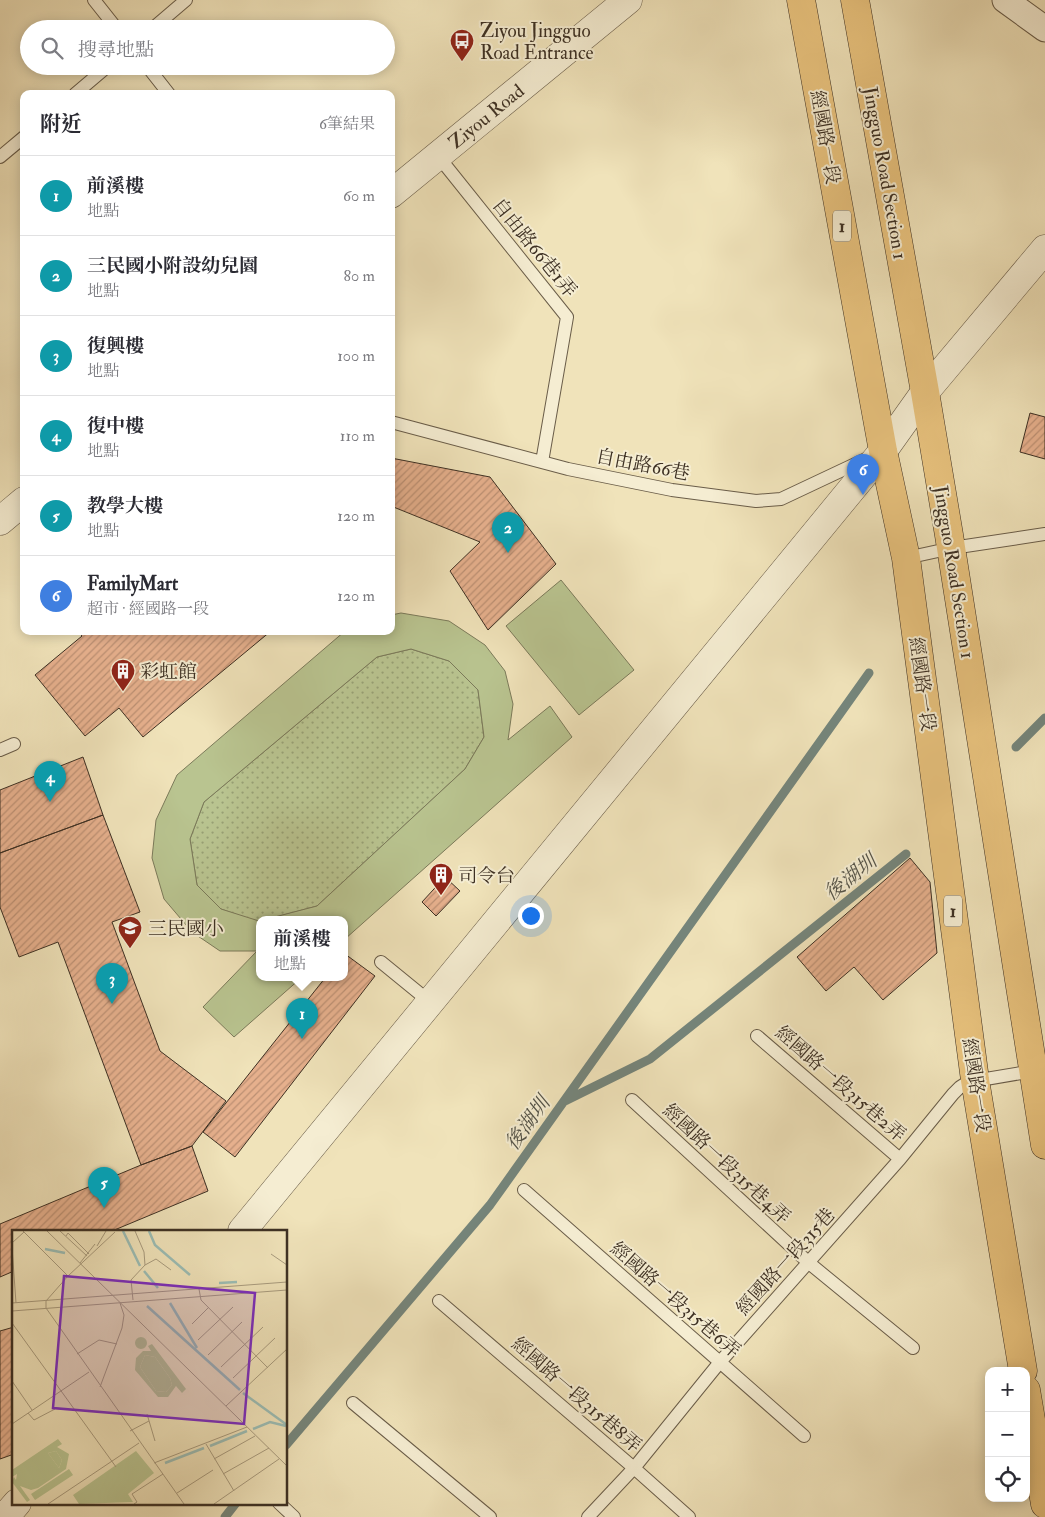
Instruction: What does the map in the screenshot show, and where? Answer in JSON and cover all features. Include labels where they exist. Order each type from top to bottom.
[{"type":"main road","name":"經國路一段","points":[[801,0],[883,451],[906,558],[975,1080],[1022,1367]]},
{"type":"main road","name":"Jingguo Road Section 1","points":[[855,0],[952,548],[1045,1145]]},
{"type":"main road","points":[[1030,1412],[1045,1504]]},
{"type":"street","name":"Ziyou Road","points":[[395,191],[628,0]]},
{"type":"street","points":[[1005,0],[1045,29]]},
{"type":"street","points":[[243,1230],[883,451],[925,392],[1045,249]]},
{"type":"street","points":[[0,521],[20,505]]},
{"type":"street","points":[[5,1517],[16,1504]]},
{"type":"lane","points":[[94,0],[110,20]]},
{"type":"lane","points":[[163,20],[186,0]]},
{"type":"lane","points":[[80,90],[97,75]]},
{"type":"lane","points":[[154,75],[166,90]]},
{"type":"lane","points":[[0,157],[20,140]]},
{"type":"lane","name":"自由路66巷1弄","points":[[438,156],[567,317],[542,462]]},
{"type":"lane","name":"自由路66巷","points":[[395,423],[542,462],[672,490],[756,501],[781,499],[883,451]]},
{"type":"lane","points":[[906,558],[952,548],[1045,534]]},
{"type":"lane","points":[[0,750],[14,744]]},
{"type":"lane","points":[[382,962],[430,1002]]},
{"type":"lane","name":"經國路一段315巷2弄","points":[[757,1036],[900,1159]]},
{"type":"lane","name":"經國路一段315巷","points":[[588,1517],[634,1468],[720,1362],[900,1159],[953,1094],[968,1082],[1033,1071]]},
{"type":"lane","name":"經國路一段315巷4弄","points":[[632,1100],[808,1263],[913,1348]]},
{"type":"lane","name":"經國路一段315巷6弄","points":[[524,1190],[804,1436]]},
{"type":"lane","name":"經國路一段315巷8弄","points":[[439,1301],[689,1517]]},
{"type":"lane","points":[[353,1404],[490,1517]]},
{"type":"lane","points":[[280,1504],[294,1517]]},
{"type":"green space","points":[[561,580],[634,670],[579,715],[506,626]]},
{"type":"green space","points":[[401,613],[449,621],[485,645],[505,671],[513,704],[508,740],[550,706],[572,737],[348,936],[348,916],[278,916],[317,906],[465,769],[484,737],[478,690],[449,661],[411,649],[377,657],[204,802],[190,839],[197,885],[221,909],[256,920],[256,951],[220,951],[192,932],[164,899],[152,858],[156,820],[177,775],[340,635],[395,635],[395,614]]},
{"type":"green space","points":[[411,649],[449,661],[478,690],[484,737],[465,769],[317,906],[280,916],[256,916],[256,921],[221,909],[197,885],[190,839],[204,802],[377,657]]},
{"type":"green space","points":[[256,952],[256,981],[298,981],[234,1037],[203,1007]]},
{"type":"building","points":[[1030,413],[1045,417],[1045,459],[1020,452]]},
{"type":"building","points":[[395,459],[490,477],[556,564],[488,630],[450,571],[480,542],[395,508]]},
{"type":"building","name":"彩虹館","points":[[266,635],[143,737],[119,708],[85,736],[35,675],[82,636]]},
{"type":"building","points":[[83,757],[103,815],[0,853],[0,790]]},
{"type":"building","points":[[103,815],[140,912],[112,922],[160,1051],[226,1101],[192,1146],[141,1165],[58,942],[19,957],[0,907],[0,853]]},
{"type":"building","points":[[910,858],[930,882],[937,953],[883,1000],[854,967],[826,991],[797,957]]},
{"type":"building","name":"司令台","points":[[445,877],[460,891],[436,916],[422,902]]},
{"type":"building","points":[[348,956],[375,976],[235,1157],[203,1132],[323,981],[348,981]]},
{"type":"building","points":[[192,1146],[208,1191],[114,1230],[12,1230],[12,1272],[0,1277],[0,1224],[141,1165]]},
{"type":"building","points":[[12,1328],[12,1455],[0,1459],[0,1331]]},
{"type":"waterway","points":[[288,1443],[490,1205],[869,673]]},
{"type":"waterway","name":"後湖圳","points":[[1016,747],[1045,718]]},
{"type":"waterway","name":"後湖圳","points":[[565,1101],[650,1059],[906,854]]},
{"type":"waterway","name":"後湖圳","points":[[225,1517],[235,1504]]},
{"type":"place","name":"Ziyou Jingguo Road Entrance","points":[[462,62]]},
{"type":"place","name":"FamilyMart","points":[[863,495]]},
{"type":"place","name":"三民國小附設幼兒園","points":[[508,553]]},
{"type":"place","name":"彩虹館","points":[[123,692]]},
{"type":"place","name":"復中樓","points":[[50,802]]},
{"type":"place","name":"司令台","points":[[441,896]]},
{"type":"place","name":"三民國小","points":[[130,949]]},
{"type":"place","name":"復興樓","points":[[112,1004]]},
{"type":"place","name":"前溪樓","points":[[302,1039]]},
{"type":"place","name":"教學大樓","points":[[104,1208]]}]
